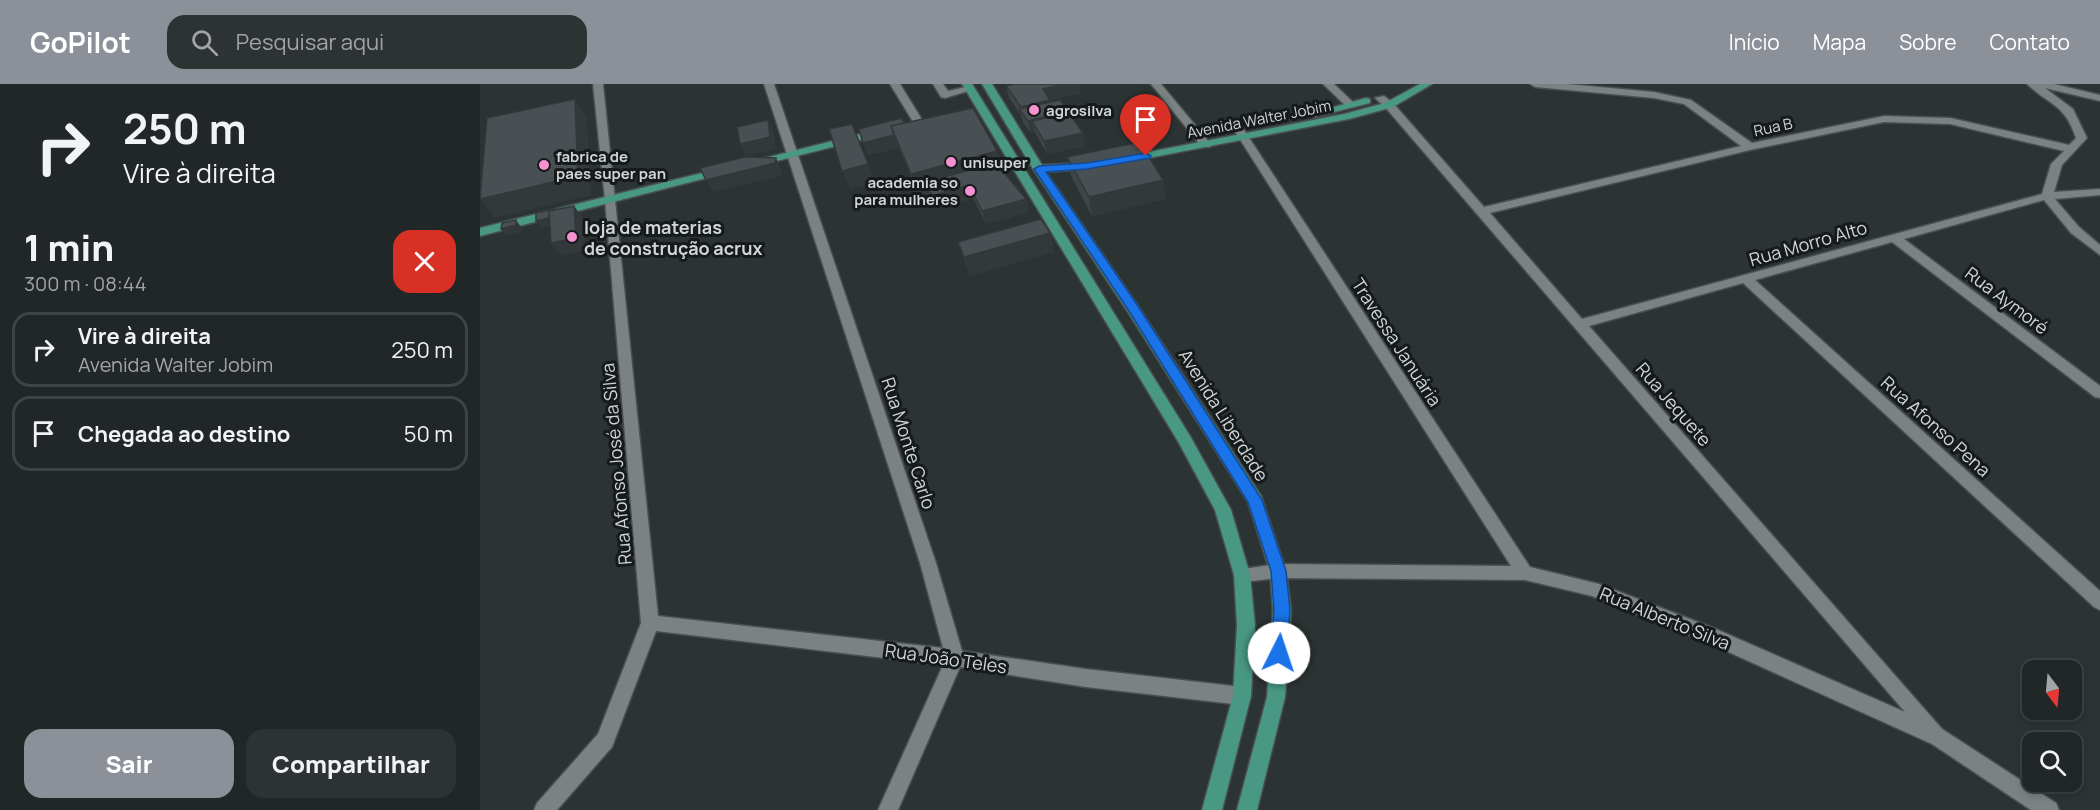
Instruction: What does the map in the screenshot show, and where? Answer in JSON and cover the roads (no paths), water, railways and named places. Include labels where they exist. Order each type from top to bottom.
[{"type":"main road","name":"Avenida Liberdade","points":[[987,84],[1039,169],[1079,227],[1255,500],[1278,571],[1282,610],[1276,697],[1247,810]]},
{"type":"main road","name":"Avenida Walter Jobim","points":[[1242,134],[1351,105],[1384,101],[1408,84]]},
{"type":"main road","name":"Avenida Walter Jobim","points":[[1118,155],[1345,117],[1427,84]]},
{"type":"main road","points":[[968,86],[976,109],[1022,173],[1060,233],[1185,440],[1223,510],[1242,575],[1246,625],[1242,696],[1212,810]]},
{"type":"main road","points":[[976,109],[999,103]]},
{"type":"main road","points":[[480,232],[913,124]]},
{"type":"main road","points":[[1022,173],[1096,159]]},
{"type":"main road","points":[[1060,233],[1079,227]]},
{"type":"street","name":"Rua Afonso José da Silva","points":[[544,810],[605,740],[650,623],[611,200],[598,84]]},
{"type":"street","name":"Rua Monte Carlo","points":[[769,84],[924,553],[956,658]]},
{"type":"street","points":[[895,84],[913,124]]},
{"type":"street","points":[[938,84],[945,95],[968,86]]},
{"type":"street","points":[[1156,84],[1202,141]]},
{"type":"street","points":[[1328,84],[1351,105]]},
{"type":"street","points":[[1535,84],[1654,95],[1687,102],[1750,147]]},
{"type":"street","points":[[2032,84],[2061,101],[2076,120],[2082,138],[2057,164],[2047,196]]},
{"type":"street","points":[[2042,84],[2100,98]]},
{"type":"street","name":"Rua Jequete","points":[[1384,101],[1483,211],[1939,737]]},
{"type":"street","name":"Rua B","points":[[1483,211],[1750,147],[1884,118],[1950,121],[2071,149]]},
{"type":"street","name":"Travessa Januária","points":[[1242,134],[1525,573]]},
{"type":"street","points":[[2047,196],[2100,192]]},
{"type":"street","points":[[2047,196],[2074,230],[2100,251]]},
{"type":"street","name":"Rua Morro Alto","points":[[1579,324],[2047,196]]},
{"type":"street","name":"Rua Aymoré","points":[[1893,237],[2100,393]]},
{"type":"street","name":"Rua Afonso Pena","points":[[1747,279],[2100,602]]},
{"type":"street","name":"Rua Alberto Silva","points":[[1242,575],[1278,571],[1525,573],[1593,589],[1710,635],[1939,737],[2049,810]]},
{"type":"street","name":"Rua João Teles","points":[[650,623],[956,658],[1086,678],[1242,696]]},
{"type":"street","points":[[888,810],[956,658]]},
{"type":"place","name":"agrosilva","points":[[1034,110]]},
{"type":"place","name":"unisuper","points":[[951,162]]},
{"type":"place","name":"fabrica de paes super pan","points":[[544,165]]},
{"type":"place","name":"academia so para mulheres","points":[[970,191]]},
{"type":"place","name":"loja de materias de construção acrux","points":[[572,237]]}]
